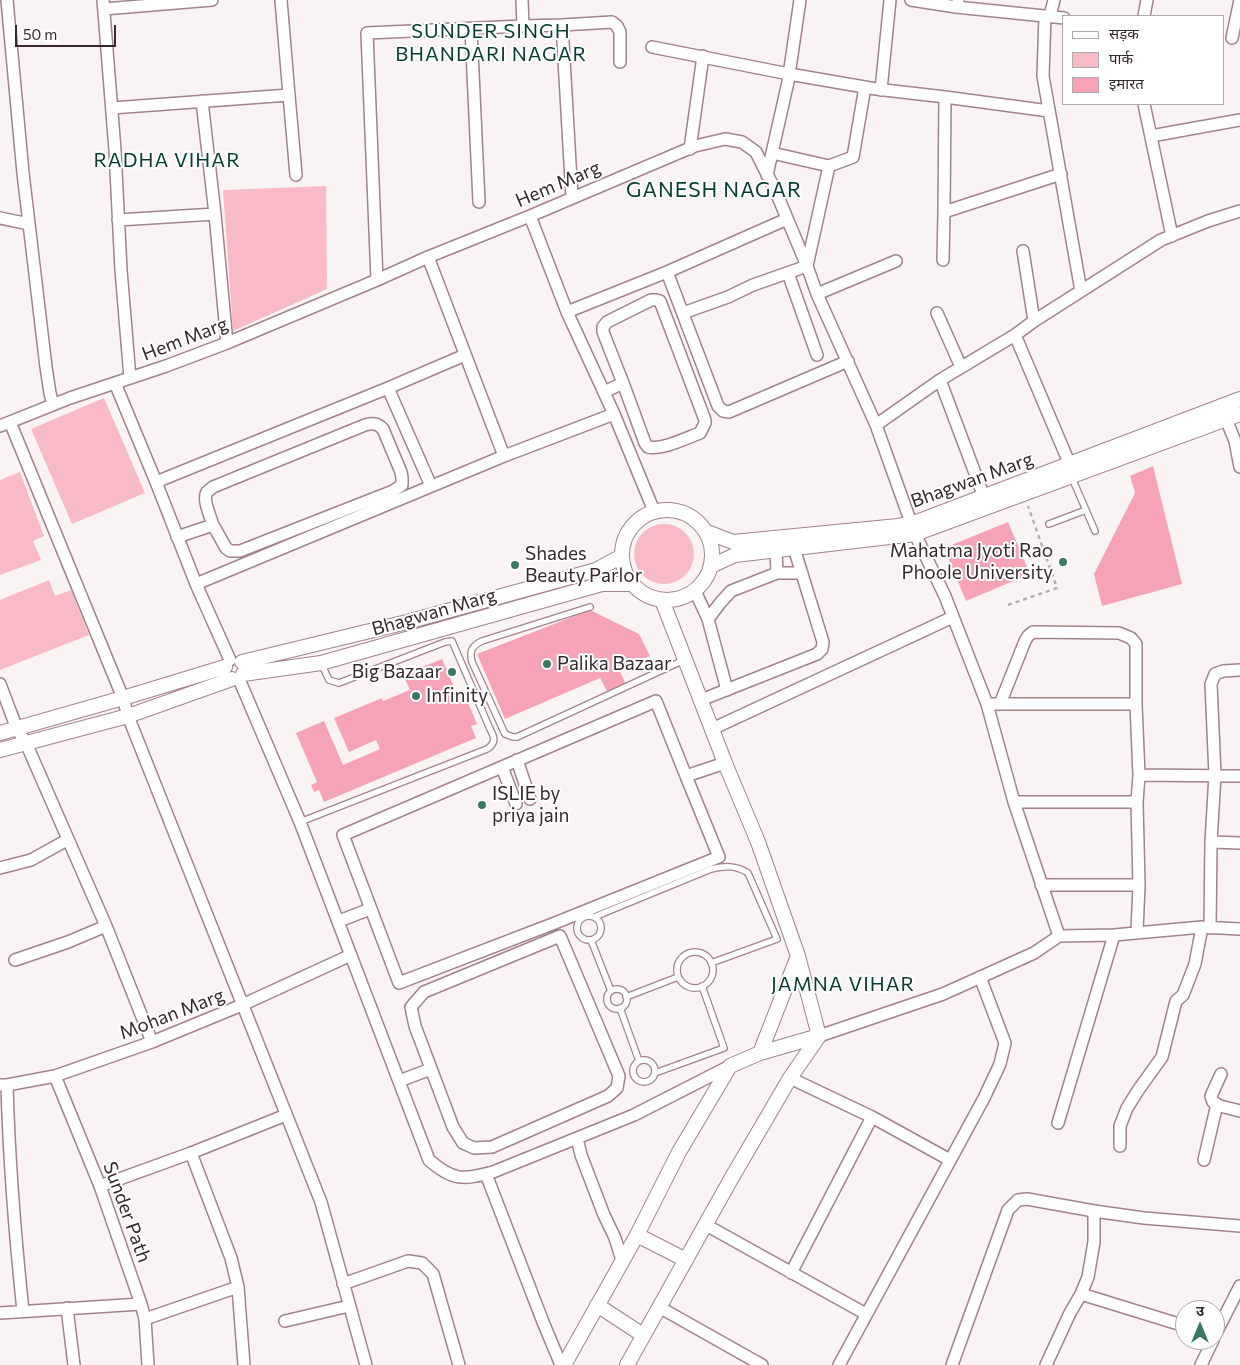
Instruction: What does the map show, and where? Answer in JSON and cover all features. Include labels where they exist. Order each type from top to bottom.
[{"type":"street","points":[[7,0],[5,40],[46,367],[54,405]]},
{"type":"street","points":[[130,378],[120,270],[112,108],[104,5],[212,0]]},
{"type":"street","points":[[281,0],[296,175]]},
{"type":"street","points":[[522,0],[523,26]]},
{"type":"street","points":[[768,174],[789,74],[800,0]]},
{"type":"street","points":[[880,90],[890,0]]},
{"type":"street","points":[[911,0],[1062,18]]},
{"type":"street","points":[[1054,0],[1047,16],[1043,76],[1081,291]]},
{"type":"street","points":[[1144,15],[1147,0]]},
{"type":"street","points":[[1232,38],[1240,0]]},
{"type":"street","points":[[376,280],[367,33],[612,22],[620,32],[620,62]]},
{"type":"street","points":[[562,25],[572,198]]},
{"type":"street","points":[[471,29],[479,202]]},
{"type":"street","points":[[652,47],[880,90],[1049,112]]},
{"type":"street","points":[[690,149],[703,56]]},
{"type":"street","points":[[772,153],[830,166],[853,157],[865,87]]},
{"type":"street","points":[[112,108],[289,95]]},
{"type":"street","points":[[943,260],[945,97]]},
{"type":"street","points":[[202,101],[227,343]]},
{"type":"street","points":[[1144,105],[1172,236]]},
{"type":"street","points":[[1151,136],[1240,120]]},
{"type":"street","name":"Hem Marg","points":[[5,424],[227,343],[428,256],[530,216],[690,149],[725,139],[742,142],[756,152],[768,174],[808,266],[817,294],[876,424],[913,528],[954,617],[987,704],[1014,802],[1059,936]]},
{"type":"street","points":[[683,313],[728,297],[753,285],[808,266],[830,166]]},
{"type":"street","points":[[944,212],[1061,174]]},
{"type":"street","points":[[876,424],[940,380],[1015,335],[1161,240],[1208,221],[1240,211]]},
{"type":"street","points":[[118,220],[215,214]]},
{"type":"street","points":[[530,216],[567,312],[614,414],[654,511]]},
{"type":"street","points":[[0,218],[29,224]]},
{"type":"street","points":[[567,312],[667,272],[787,219]]},
{"type":"street","points":[[1023,251],[1034,321]]},
{"type":"street","points":[[428,256],[504,456]]},
{"type":"street","points":[[817,294],[896,261]]},
{"type":"street","points":[[667,272],[718,406],[723,412],[729,412],[848,362]]},
{"type":"street","points":[[788,273],[817,355]]},
{"type":"street","points":[[651,300],[660,301],[705,420],[700,433],[666,445],[653,448],[648,447],[624,383],[603,332],[603,326],[607,322],[651,300]]},
{"type":"street","points":[[938,313],[961,367]]},
{"type":"street","points":[[1015,335],[1072,472]]},
{"type":"street","points":[[156,482],[465,355]]},
{"type":"street","points":[[940,380],[984,497]]},
{"type":"street","points":[[115,383],[196,584],[300,822],[429,1160],[448,1174],[463,1177],[475,1177],[486,1174],[634,1115],[730,1066],[760,1053],[819,1036],[943,994],[1034,953],[1059,936],[1114,935],[1206,927],[1240,929]]},
{"type":"street","points":[[604,392],[624,383]]},
{"type":"street","points":[[388,388],[431,486]]},
{"type":"street","name":"Bhagwan Marg","points":[[711,566],[735,555],[794,548],[913,528],[1023,493],[1240,399]]},
{"type":"street","points":[[196,584],[504,456],[614,414]]},
{"type":"street","name":"Bhagwan Marg","points":[[707,532],[733,542],[898,526],[913,528],[984,497],[1072,472],[1240,414]]},
{"type":"street","points":[[1226,419],[1235,441],[1240,467]]},
{"type":"street","points":[[5,424],[123,698],[128,716],[321,1202],[366,1365]]},
{"type":"street","points":[[378,424],[383,429],[402,478],[402,485],[393,491],[240,551],[230,551],[226,548],[213,525],[205,497],[207,492],[213,487],[365,425],[378,424]]},
{"type":"street","points":[[676,510],[695,519],[707,532],[712,551],[708,576],[695,591],[681,598],[662,600],[647,595],[633,584],[625,572],[622,556],[624,541],[636,522],[654,511],[676,510]]},
{"type":"street","points":[[177,537],[213,525]]},
{"type":"street","points":[[702,700],[817,654],[822,649],[823,642],[794,548]]},
{"type":"street","points":[[776,550],[777,573]]},
{"type":"street","name":"Bhagwan Marg","points":[[0,733],[596,570],[622,556]]},
{"type":"street","points":[[708,619],[731,591],[777,573],[802,573]]},
{"type":"street","name":"Bhagwan Marg","points":[[0,750],[128,716],[235,670],[321,663],[602,584],[633,584]]},
{"type":"street","points":[[695,591],[708,619],[727,690]]},
{"type":"street","points":[[627,1365],[790,1078],[819,1036],[798,956],[784,936],[758,842],[662,600]]},
{"type":"street","points":[[712,729],[954,617]]},
{"type":"street","points":[[1000,704],[1028,636],[1033,632],[1119,633],[1131,638],[1136,644],[1139,775],[1137,802],[1139,885],[1137,932]]},
{"type":"street","points":[[1120,1146],[1120,1126],[1127,1108],[1162,1057],[1176,1001],[1183,995],[1206,927],[1215,775],[1211,684],[1215,674],[1223,671],[1240,670]]},
{"type":"street","points":[[0,684],[17,729],[26,743],[106,926],[152,1042]]},
{"type":"street","points":[[656,701],[719,857],[399,983],[343,835],[517,760],[656,701]]},
{"type":"street","points":[[987,704],[1136,704]]},
{"type":"street","points":[[517,760],[530,799]]},
{"type":"street","points":[[686,776],[725,762]]},
{"type":"street","points":[[502,767],[516,804]]},
{"type":"street","points":[[1139,775],[1240,776]]},
{"type":"street","points":[[1014,802],[1137,802]]},
{"type":"street","points":[[0,868],[31,860],[67,840]]},
{"type":"street","points":[[1211,842],[1240,843]]},
{"type":"street","points":[[1042,885],[1139,885]]},
{"type":"street","points":[[339,921],[370,909]]},
{"type":"street","points":[[15,960],[68,942],[106,926]]},
{"type":"street","points":[[1058,1123],[1114,935]]},
{"type":"street","points":[[560,936],[619,1076],[618,1088],[608,1096],[492,1147],[474,1148],[463,1143],[453,1127],[431,1070],[415,1026],[411,1007],[424,992],[560,936]]},
{"type":"street","name":"Mohan Marg","points":[[4,1085],[56,1076],[152,1042],[242,1005],[351,955]]},
{"type":"street","points":[[760,1053],[798,956]]},
{"type":"street","points":[[839,1365],[1000,1064],[1005,1043],[980,977]]},
{"type":"street","points":[[563,1365],[637,1235],[679,1152],[730,1066]]},
{"type":"street","points":[[399,1081],[431,1070]]},
{"type":"street","points":[[1221,1074],[1211,1096],[1213,1102],[1240,1111]]},
{"type":"street","name":"Sunder Path","points":[[56,1076],[100,1186],[141,1304],[145,1318],[148,1365]]},
{"type":"street","points":[[790,1078],[872,1117],[950,1160]]},
{"type":"street","points":[[4,1085],[23,1311]]},
{"type":"street","points":[[1204,1160],[1216,1104]]},
{"type":"street","points":[[100,1186],[191,1153],[286,1115]]},
{"type":"street","points":[[791,1273],[872,1117]]},
{"type":"street","points":[[577,1138],[622,1260]]},
{"type":"street","points":[[191,1153],[231,1258],[238,1287],[244,1365]]},
{"type":"street","points":[[486,1174],[543,1322],[563,1365]]},
{"type":"street","points":[[952,1365],[1008,1210],[1018,1200],[1027,1199],[1144,1218],[1240,1226]]},
{"type":"street","points":[[1046,1365],[1088,1277],[1094,1242],[1094,1211]]},
{"type":"street","points":[[706,1225],[866,1314]]},
{"type":"street","points":[[637,1235],[686,1260]]},
{"type":"street","points":[[343,1284],[408,1261],[422,1263],[433,1274],[459,1365]]},
{"type":"street","points":[[1225,1315],[1240,1286]]},
{"type":"street","points":[[145,1318],[238,1287]]},
{"type":"street","points":[[1081,1294],[1175,1323]]},
{"type":"street","points":[[0,1313],[141,1304]]},
{"type":"street","points":[[597,1305],[643,1335]]},
{"type":"street","points":[[285,1321],[349,1306]]},
{"type":"street","points":[[659,1307],[762,1365]]},
{"type":"street","points":[[67,1308],[74,1365]]},
{"type":"street","points":[[1201,1365],[1208,1350]]},
{"type":"lane","points":[[1072,472],[1095,531]]},
{"type":"lane","points":[[1049,524],[1086,510]]},
{"type":"lane","points":[[590,607],[482,641],[472,648],[472,662],[505,734],[517,737],[686,659]]},
{"type":"lane","points":[[300,822],[487,750],[493,745],[494,740],[494,736],[452,641],[445,642],[339,683],[329,680],[321,663]]},
{"type":"lane","points":[[594,917],[600,922],[601,930],[598,937],[591,940],[582,939],[577,933],[576,928],[579,920],[582,918],[594,917],[711,870],[731,866],[744,870],[748,873],[784,936],[711,963]]},
{"type":"lane","points":[[591,940],[611,991]]},
{"type":"lane","points":[[694,952],[704,955],[711,963],[712,974],[702,986],[686,985],[678,977],[679,960],[688,953],[694,952]]},
{"type":"lane","points":[[626,997],[678,977]]},
{"type":"lane","points":[[655,1073],[724,1048],[702,986]]},
{"type":"lane","points":[[620,990],[626,997],[626,1003],[617,1009],[611,1007],[607,996],[611,991],[620,990]]},
{"type":"lane","points":[[620,1008],[640,1061]]},
{"type":"lane","points":[[646,1060],[654,1066],[655,1073],[652,1079],[644,1082],[637,1080],[633,1074],[634,1066],[640,1061],[646,1060]]},
{"type":"path","points":[[1008,605],[1057,588],[1023,493]]},
{"type":"green space","points":[[326,186],[327,289],[233,331],[223,190]]},
{"type":"green space","points":[[104,398],[145,493],[72,524],[31,429]]},
{"type":"green space","points":[[20,472],[44,536],[33,541],[41,560],[0,575],[0,480]]},
{"type":"green space","points":[[664,524],[676,526],[689,537],[694,554],[692,566],[681,579],[664,584],[652,582],[639,571],[634,554],[636,542],[647,529]]},
{"type":"green space","points":[[49,580],[55,596],[71,590],[89,635],[0,670],[0,600]]},
{"type":"building","points":[[1153,466],[1182,584],[1102,606],[1094,574],[1135,493],[1130,476]]},
{"type":"building","points":[[1008,522],[1030,574],[966,601],[944,548]]},
{"type":"building","points":[[590,610],[639,634],[650,656],[619,669],[626,685],[608,693],[600,678],[505,719],[477,654]]},
{"type":"building","points":[[442,659],[460,701],[466,698],[477,724],[471,726],[476,738],[324,802],[319,790],[314,792],[311,785],[317,782],[296,733],[324,721],[343,765],[380,749],[376,740],[349,752],[334,718],[382,698],[383,701],[410,690],[403,675]]},
{"type":"place","name":"Mahatma Jyoti Rao Phoole University","points":[[1063,562]]},
{"type":"place","name":"Shades Beauty Parlor","points":[[515,565]]},
{"type":"place","name":"Palika Bazaar","points":[[547,664]]},
{"type":"place","name":"Big Bazaar","points":[[452,672]]},
{"type":"place","name":"Infinity","points":[[416,696]]},
{"type":"place","name":"ISLIE by priya jain","points":[[482,805]]},
{"type":"district","name":"SUNDER SINGH BHANDARI NAGAR","points":[[491,42]]},
{"type":"district","name":"RADHA VIHAR","points":[[167,160]]},
{"type":"district","name":"GANESH NAGAR","points":[[714,190]]},
{"type":"district","name":"JAMNA VIHAR","points":[[843,984]]}]
